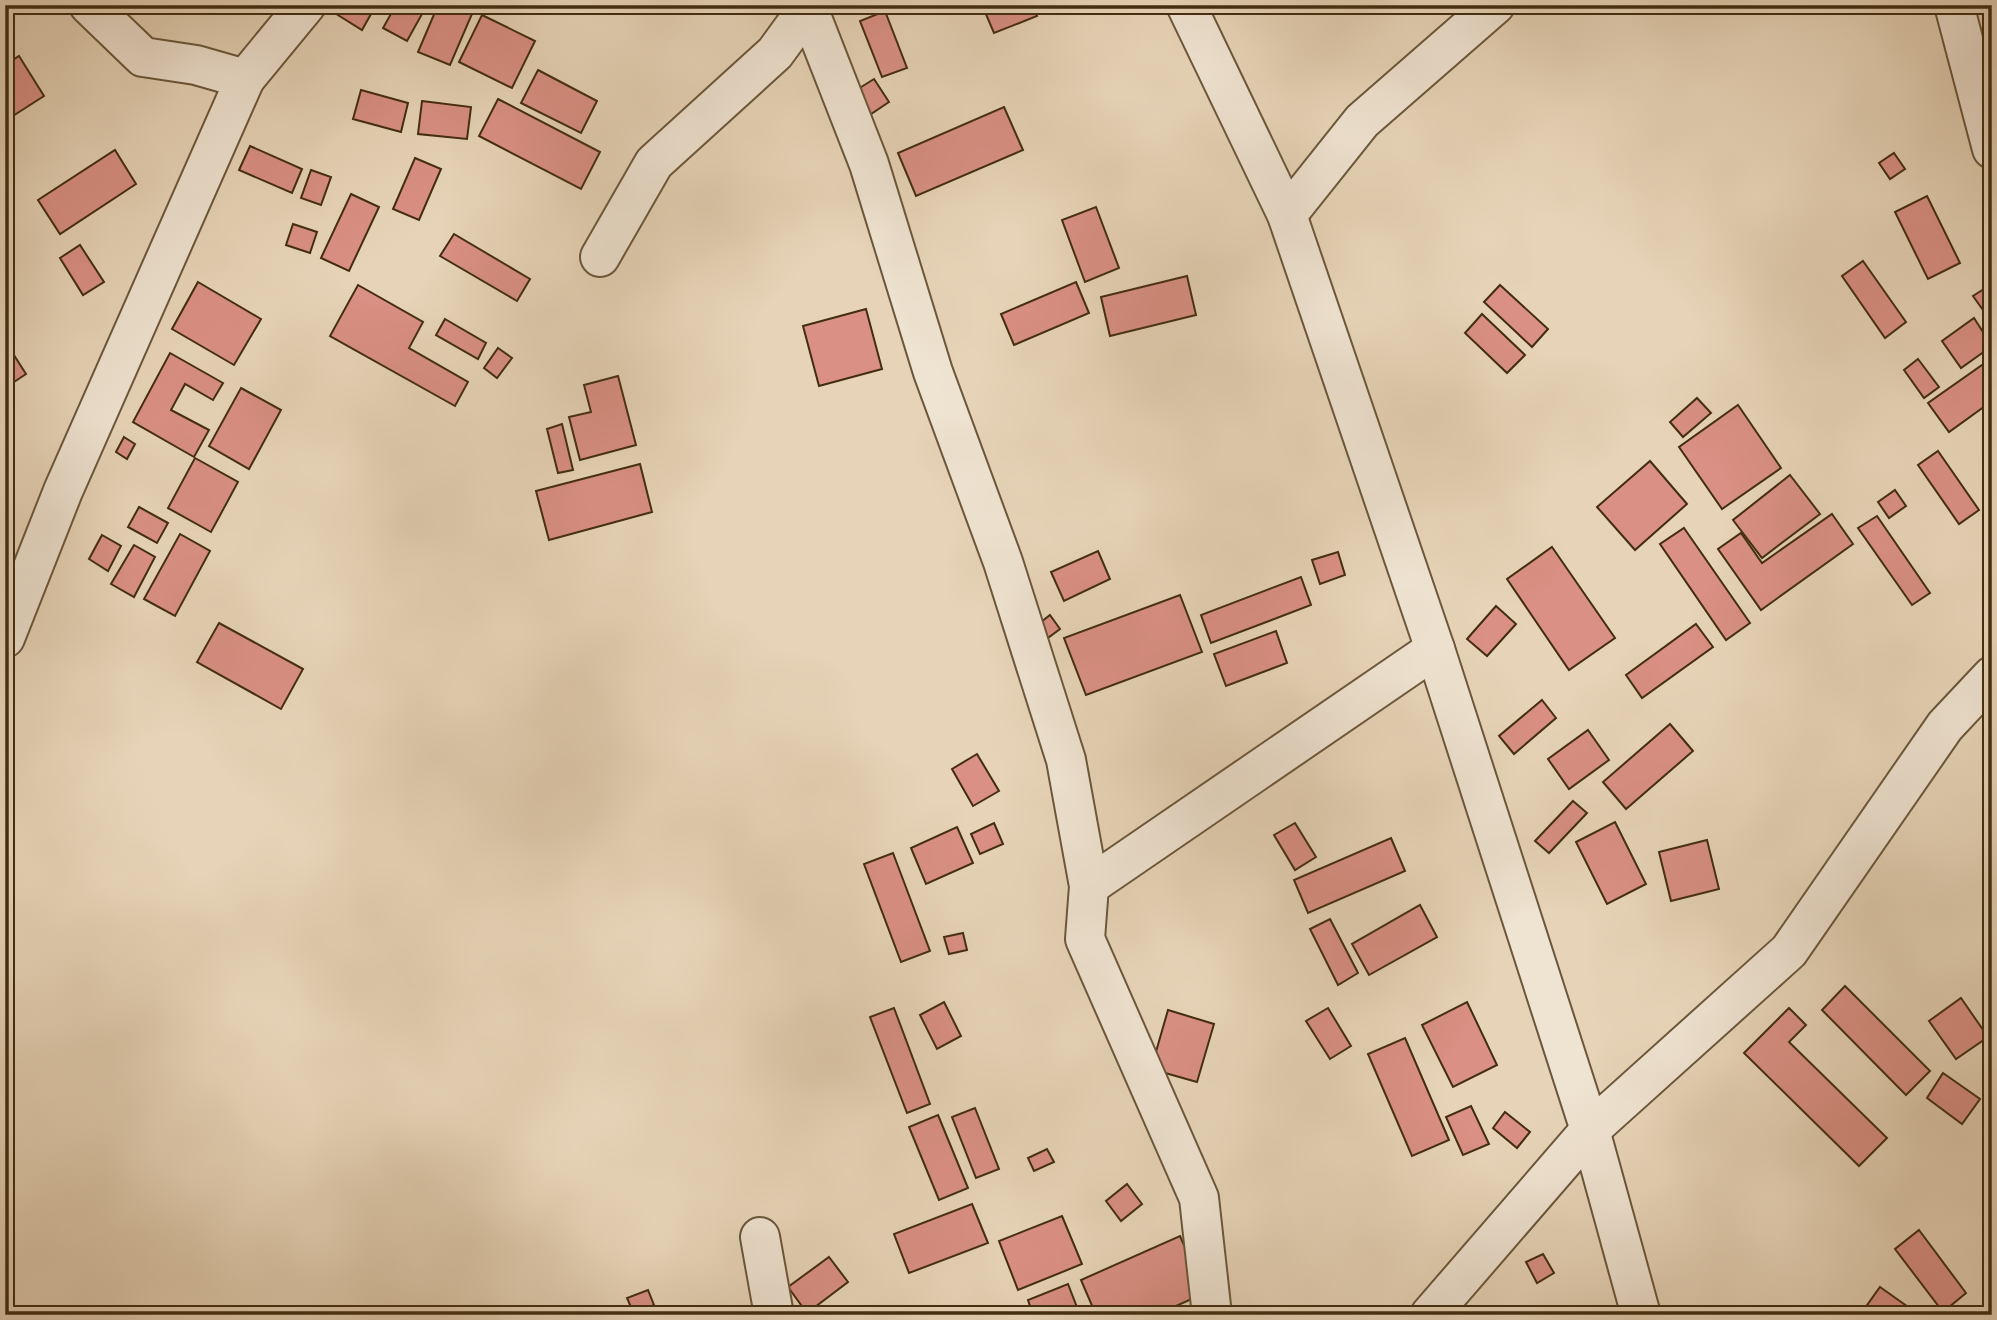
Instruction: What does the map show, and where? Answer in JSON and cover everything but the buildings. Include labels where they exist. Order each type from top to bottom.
[{"type":"street","points":[[89,5],[143,57],[196,65],[245,79]]},
{"type":"street","points":[[5,638],[63,491],[245,79],[306,5]]},
{"type":"street","points":[[1186,5],[1287,215],[1435,649],[1590,1130],[1641,1315]]},
{"type":"street","points":[[1287,215],[1362,121],[1495,5]]},
{"type":"street","points":[[1954,5],[1992,149]]},
{"type":"street","points":[[600,257],[654,163],[775,53],[809,7]]},
{"type":"street","points":[[809,7],[869,164],[933,372],[1003,562],[1066,760],[1089,886],[1085,939],[1199,1198],[1212,1315]]},
{"type":"street","points":[[1089,886],[1435,649]]},
{"type":"street","points":[[1430,1315],[1590,1130],[1789,951],[1945,726],[1992,676]]},
{"type":"street","points":[[760,1237],[774,1315]]}]
